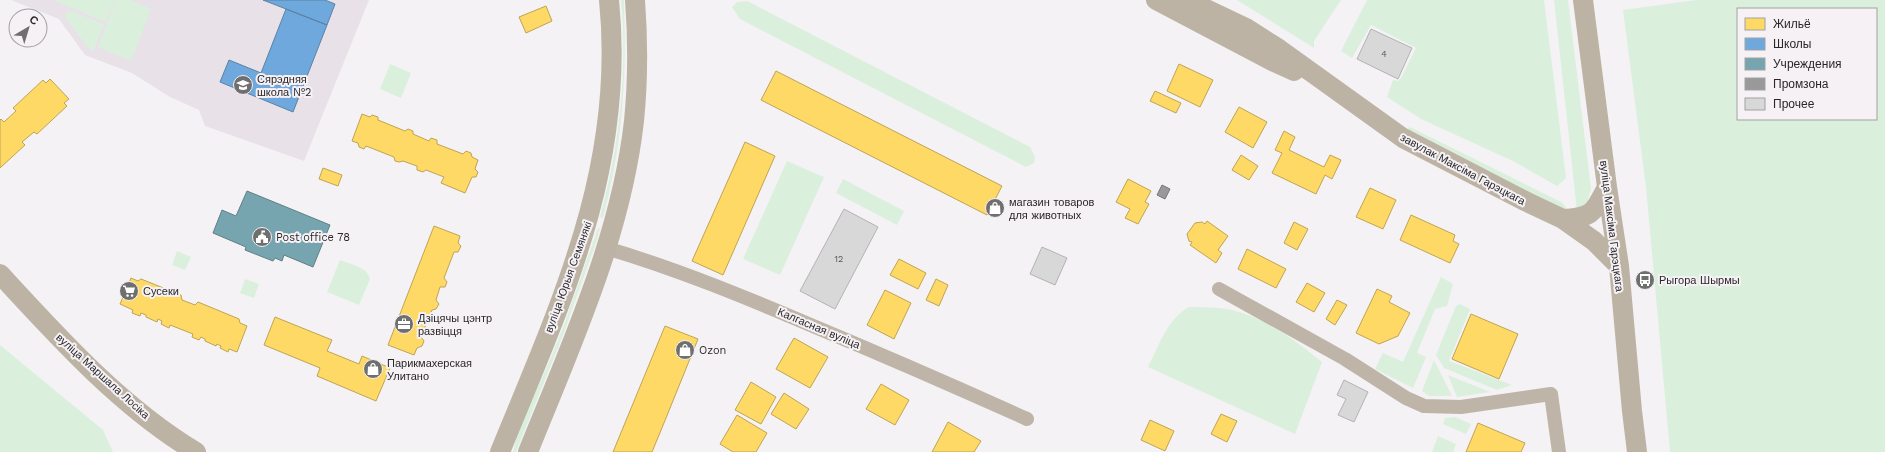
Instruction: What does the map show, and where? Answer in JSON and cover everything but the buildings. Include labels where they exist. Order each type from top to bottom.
[{"type":"main road","name":"вуліца Юрыя Семянякі","points":[[500,452],[565,291],[582,243],[593,204],[604,152],[611,97],[612,56],[609,0]]},
{"type":"main road","points":[[528,452],[583,315],[606,248],[620,200],[634,122],[637,72],[635,0]]},
{"type":"main road","name":"завулак Максіма Гарэцкага","points":[[1156,0],[1272,61],[1327,85]]},
{"type":"main road","name":"завулак Максіма Гарэцкага","points":[[1186,0],[1246,28],[1413,144],[1563,219],[1594,241],[1619,266]]},
{"type":"main road","name":"вуліца Максіма Гарэцкага","points":[[1583,0],[1606,187],[1619,266],[1630,395],[1637,452]]},
{"type":"main road","points":[[1563,219],[1581,219],[1590,214],[1597,207],[1606,187]]},
{"type":"main road","name":"вуліца Маршала Лосіка","points":[[0,274],[65,345],[124,399],[178,441],[196,452]]},
{"type":"street","name":"Калгасная вуліца","points":[[606,248],[656,264],[770,308],[939,378],[1027,419]]},
{"type":"street","points":[[1219,289],[1345,359],[1406,398],[1424,406],[1461,407],[1551,394],[1559,452]]},
{"type":"shaded area","name":"Сярэдняя школа №2","points":[[11,0],[369,0],[304,161],[205,126],[199,110],[170,97],[132,73],[85,55],[59,19],[48,15],[48,8],[31,8]]},
{"type":"green space","points":[[54,0],[115,0],[106,22]]},
{"type":"green space","points":[[116,0],[130,0],[151,9],[131,61],[98,47]]},
{"type":"green space","points":[[621,0],[624,0],[625,33],[622,113],[615,165],[603,218],[600,217],[607,191],[617,137],[620,110],[623,55]]},
{"type":"green space","points":[[1237,0],[1341,0],[1314,41],[1314,48]]},
{"type":"green space","points":[[1367,0],[1544,0],[1566,178],[1557,186],[1515,162],[1421,119],[1387,97],[1393,80],[1398,81],[1401,78],[1416,48],[1371,25],[1352,58],[1341,51]]},
{"type":"green space","points":[[1554,0],[1568,0],[1591,189],[1587,203],[1577,211]]},
{"type":"green space","points":[[1696,0],[1885,0],[1885,452],[1670,452],[1646,187],[1623,10]]},
{"type":"green space","points":[[747,1],[1030,147],[1035,157],[1034,163],[1026,167],[740,19],[732,7],[737,2]]},
{"type":"green space","points":[[67,10],[104,24],[93,51],[90,50],[65,17]]},
{"type":"green space","points":[[390,64],[411,73],[401,98],[380,89]]},
{"type":"green space","points":[[1410,127],[1563,203],[1566,208],[1565,212],[1406,130]]},
{"type":"green space","points":[[787,161],[824,177],[780,275],[743,259]]},
{"type":"green space","points":[[843,179],[904,211],[897,225],[836,193]]},
{"type":"green space","points":[[598,228],[600,228],[597,240],[563,335],[516,452],[513,452],[518,431],[563,328]]},
{"type":"green space","points":[[177,251],[191,257],[185,270],[172,265]]},
{"type":"green space","points":[[340,260],[362,269],[369,275],[370,279],[359,305],[327,292]]},
{"type":"green space","points":[[1441,277],[1453,284],[1447,306],[1435,309],[1417,353],[1426,357],[1413,388],[1375,369],[1383,353],[1403,362]]},
{"type":"green space","points":[[245,279],[259,284],[254,298],[240,293]]},
{"type":"green space","points":[[1460,304],[1470,309],[1449,361],[1512,385],[1497,390],[1444,368],[1436,355],[1456,306]]},
{"type":"green space","points":[[1189,307],[1227,309],[1245,314],[1269,324],[1291,338],[1322,362],[1295,434],[1148,367],[1169,326],[1175,318]]},
{"type":"green space","points":[[0,345],[103,430],[113,452],[0,452]]},
{"type":"green space","points":[[1434,360],[1452,396],[1429,396],[1422,391]]},
{"type":"green space","points":[[1448,375],[1490,392],[1457,397]]},
{"type":"green space","points":[[1455,417],[1471,424],[1466,434],[1443,424],[1445,418]]},
{"type":"green space","points":[[1438,436],[1456,444],[1453,452],[1432,452]]},
{"type":"place","name":"Сярэдняя школа №2","points":[[243,85]]},
{"type":"place","name":"магазин товаров для животных","points":[[995,208]]},
{"type":"place","name":"Post office 78","points":[[262,237]]},
{"type":"place","name":"Рыгора Шырмы","points":[[1645,280]]},
{"type":"place","name":"Сусеки","points":[[129,291]]},
{"type":"place","name":"Дзіцячы цэнтр развіцця","points":[[404,324]]},
{"type":"place","name":"Ozon","points":[[685,350]]},
{"type":"place","name":"Парикмахерская Улитано","points":[[373,369]]}]
